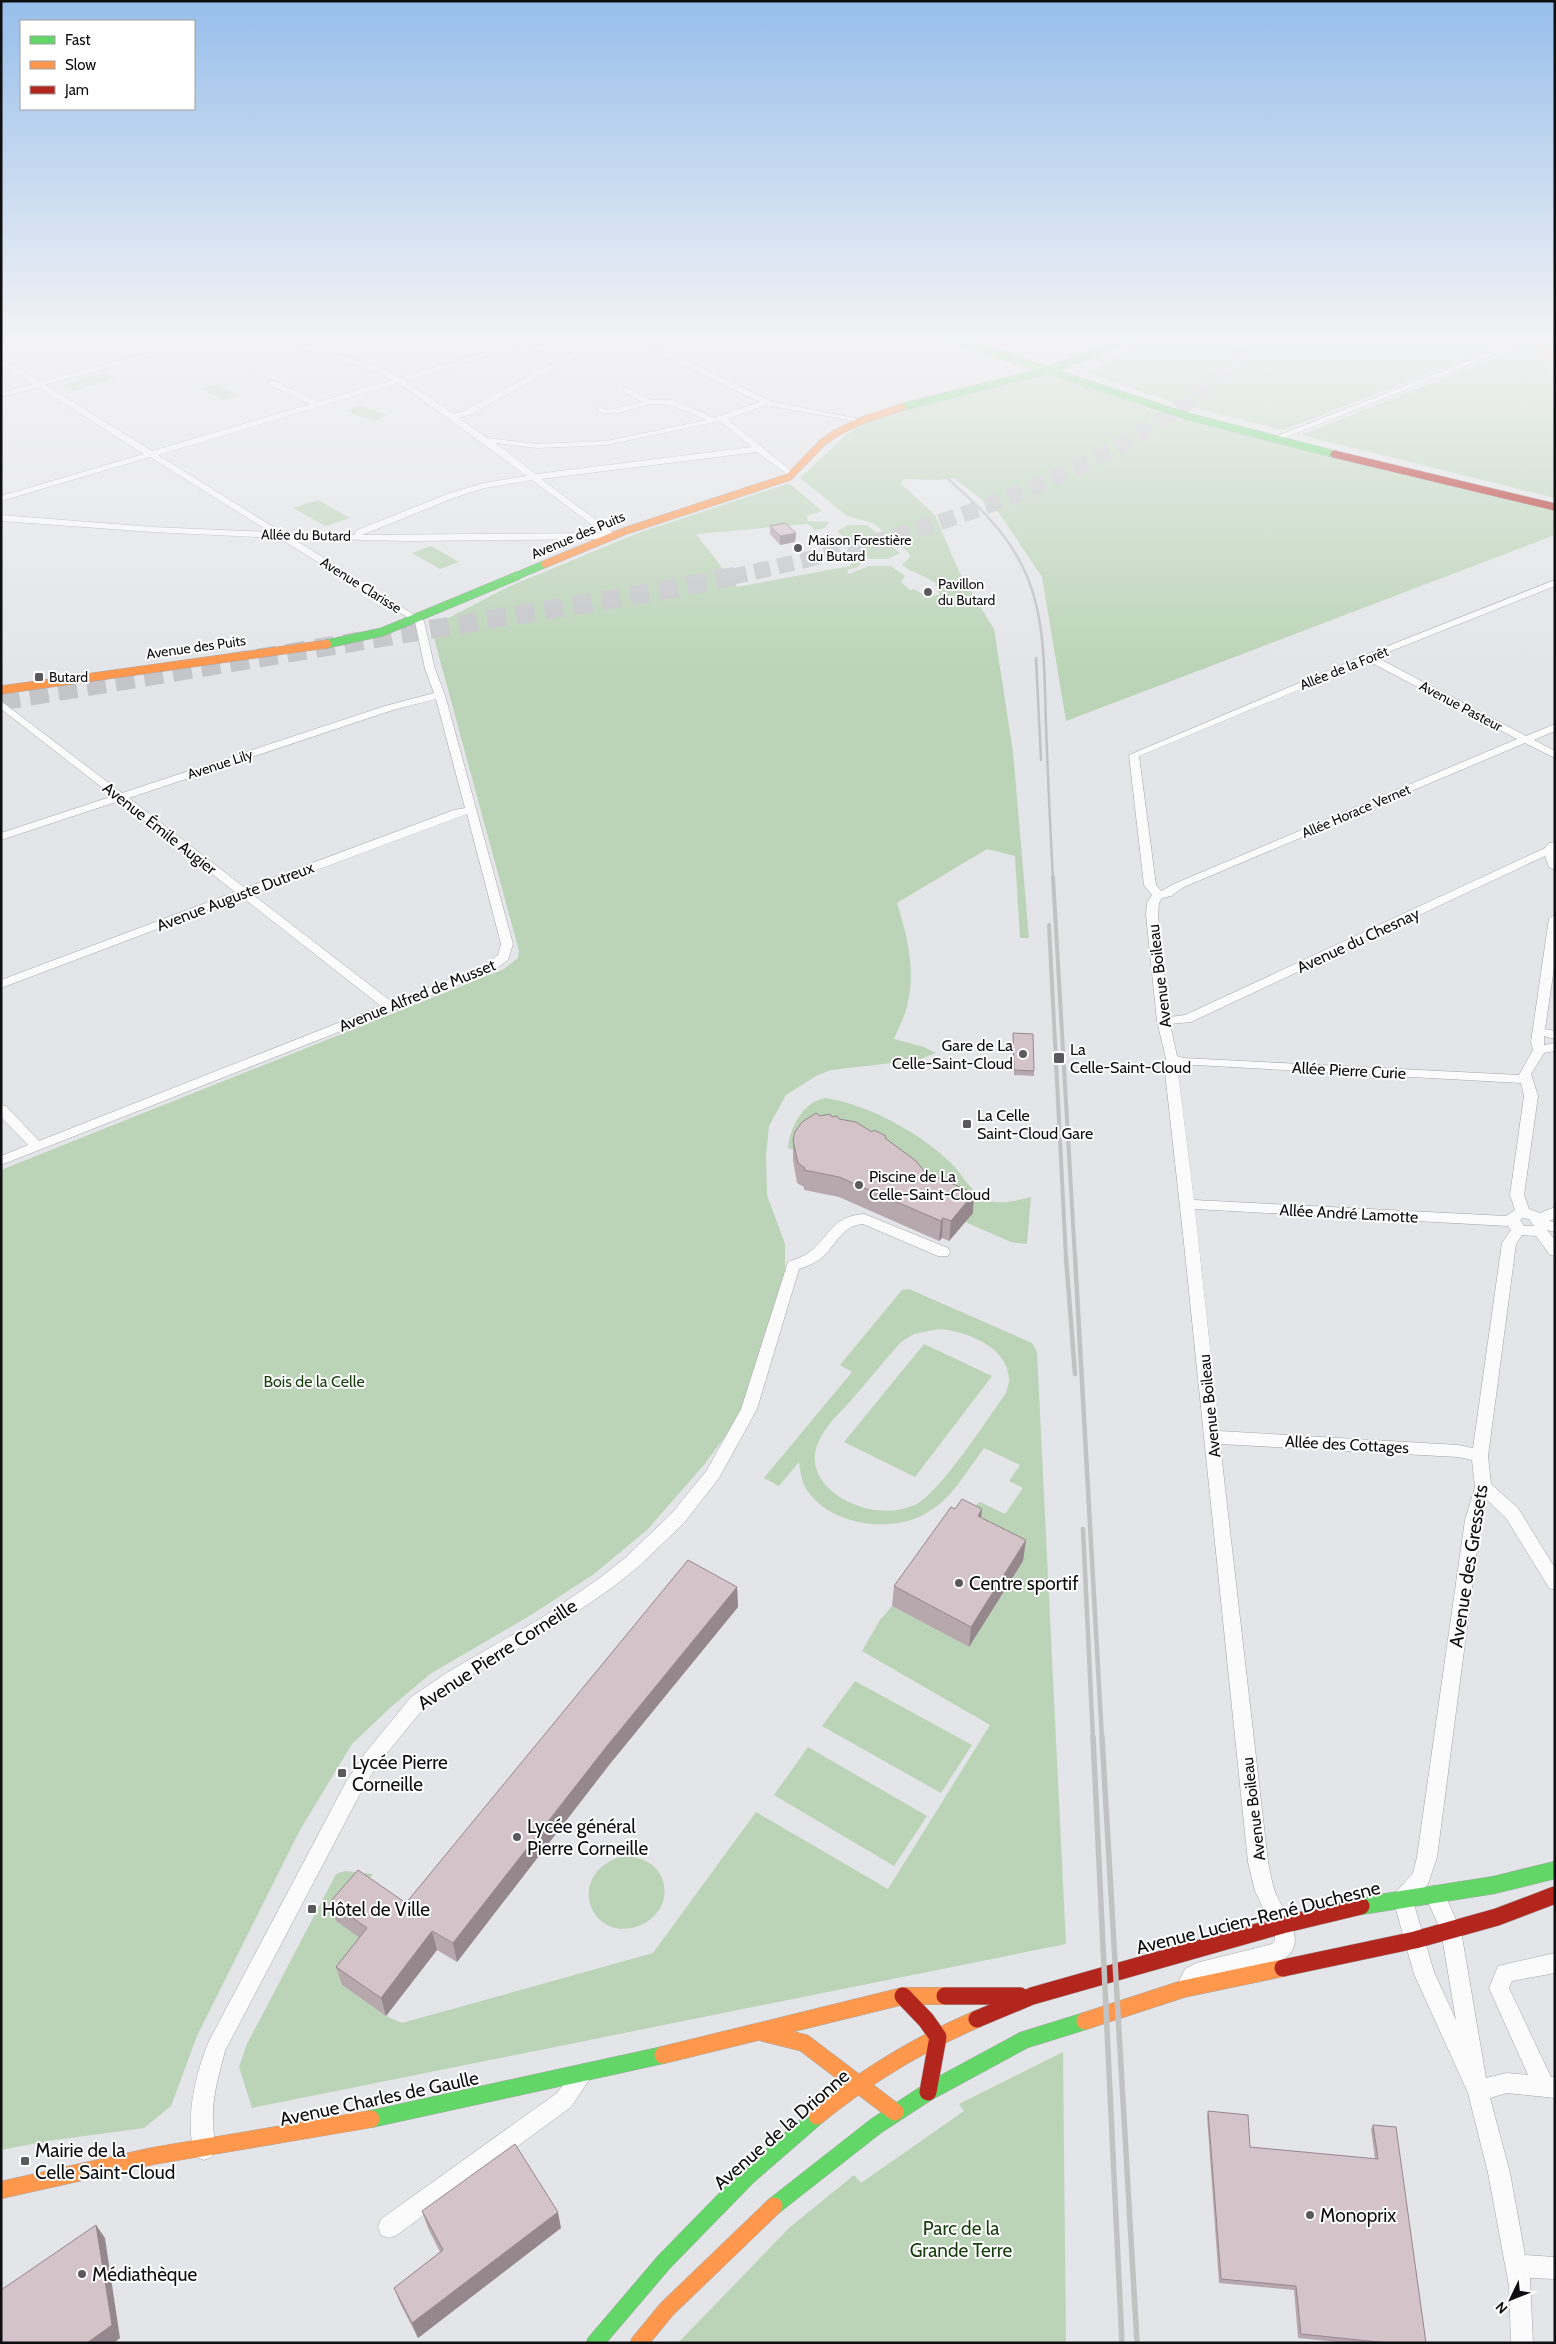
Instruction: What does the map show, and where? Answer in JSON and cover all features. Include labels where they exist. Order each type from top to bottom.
[{"type":"main road","name":"Avenue des Puits","points":[[1,690],[332,643],[370,635],[416,619],[612,536],[791,476],[802,468],[820,447]]},
{"type":"main road","points":[[1310,447],[1555,506]]},
{"type":"main road","points":[[1328,447],[1555,502]]},
{"type":"main road","name":"Avenue des Puits","points":[[1,685],[310,642],[394,627]]},
{"type":"main road","name":"Avenue Lucien-René Duchesne","points":[[1032,1996],[1282,1925],[1362,1906],[1494,1885],[1555,1870]]},
{"type":"main road","points":[[639,2343],[667,2309],[766,2213],[895,2112],[1024,2040],[1183,1990],[1451,1931],[1497,1917],[1555,1895]]},
{"type":"main road","points":[[903,1996],[926,2020],[938,2037],[928,2092]]},
{"type":"main road","name":"Avenue Charles de Gaulle","points":[[1,2190],[153,2156],[343,2125],[762,2032],[903,1996],[1032,1996]]},
{"type":"main road","name":"Avenue de la Drionne","points":[[595,2343],[664,2262],[748,2176],[818,2115],[859,2083],[954,2028],[1032,1996]]},
{"type":"main road","name":"Avenue Charles de Gaulle","points":[[762,2032],[804,2043],[895,2112]]},
{"type":"street","name":"Avenue Clarisse","points":[[140,447],[416,619]]},
{"type":"street","points":[[1,499],[174,447]]},
{"type":"street","points":[[495,447],[612,536]]},
{"type":"street","points":[[356,537],[360,532],[453,495],[484,486],[534,477],[758,449],[791,476]]},
{"type":"street","name":"Allée du Butard","points":[[1,518],[131,529],[280,535],[356,537],[612,536]]},
{"type":"street","name":"Allée de la Forêt","points":[[1158,895],[1150,885],[1134,755],[1555,583]]},
{"type":"street","name":"Avenue Alfred de Musset","points":[[1,1161],[487,968],[504,957],[507,944],[440,695],[430,669],[420,624],[416,619]]},
{"type":"street","name":"Avenue Pasteur","points":[[1368,658],[1555,755]]},
{"type":"street","name":"Avenue Lily","points":[[1,837],[389,708],[440,695]]},
{"type":"street","name":"Avenue Émile Augier","points":[[1,704],[6,714],[120,798],[390,1007]]},
{"type":"street","name":"Allée Horace Vernet","points":[[1158,895],[1167,894],[1180,885],[1555,727]]},
{"type":"street","name":"Avenue Auguste Dutreux","points":[[1,984],[458,812],[470,810]]},
{"type":"street","points":[[1553,848],[1555,867]]},
{"type":"street","name":"Avenue du Chesnay","points":[[1164,1021],[1187,1019],[1553,848]]},
{"type":"street","name":"Avenue Boileau","points":[[1158,895],[1152,909],[1168,1052],[1172,1060],[1170,1063],[1193,1246],[1197,1303],[1258,1862],[1263,1885],[1282,1925],[1286,1940],[1283,1948],[1278,1952],[1203,1970],[1192,1976],[1183,1990]]},
{"type":"street","points":[[1518,1221],[1516,1195],[1531,1096],[1525,1072],[1539,1050],[1537,1042],[1555,918]]},
{"type":"street","points":[[1539,1031],[1555,1035]]},
{"type":"street","points":[[1539,1050],[1555,1047]]},
{"type":"street","name":"Allée Pierre Curie","points":[[1172,1060],[1526,1079]]},
{"type":"street","points":[[1,1109],[37,1147]]},
{"type":"street","name":"Allée André Lamotte","points":[[1187,1204],[1518,1221],[1528,1232],[1544,1225]]},
{"type":"street","points":[[1555,1212],[1544,1225],[1555,1251]]},
{"type":"street","name":"Avenue Pierre Corneille","points":[[204,2149],[202,2113],[208,2076],[216,2048],[294,1898],[372,1758],[417,1703],[454,1677],[541,1627],[607,1582],[631,1563],[678,1518],[713,1474],[749,1409],[794,1266],[809,1260],[845,1222],[853,1218],[864,1219],[943,1252]]},
{"type":"street","name":"Avenue des Gressets","points":[[1403,1899],[1421,1878],[1427,1857],[1473,1520],[1483,1487],[1480,1456],[1509,1243],[1518,1221]]},
{"type":"street","name":"Allée des Cottages","points":[[1213,1437],[1458,1451],[1480,1456]]},
{"type":"street","points":[[1483,1487],[1512,1513],[1555,1583]]},
{"type":"street","points":[[1435,1895],[1451,1931],[1478,2091],[1500,2173],[1517,2266],[1522,2343]]},
{"type":"street","points":[[1403,1899],[1424,1974],[1478,2091]]},
{"type":"street","points":[[1549,2087],[1499,1988],[1505,1973],[1555,1963]]},
{"type":"street","points":[[389,2227],[564,2100],[583,2073]]},
{"type":"street","points":[[1478,2091],[1507,2084],[1549,2087]]},
{"type":"street","points":[[1517,2266],[1555,2268]]},
{"type":"green space","name":"Bois de la Celle","points":[[833,447],[1295,447],[1555,511],[1555,535],[1066,721],[1042,577],[999,513],[954,478],[938,480],[904,479],[901,484],[935,515],[959,572],[994,629],[1013,752],[1029,938],[1020,938],[1015,856],[987,849],[897,903],[907,942],[911,980],[907,1007],[894,1039],[924,1047],[936,1053],[918,1060],[831,1070],[816,1076],[786,1095],[769,1126],[766,1156],[767,1195],[785,1244],[785,1282],[746,1409],[703,1466],[647,1530],[594,1574],[531,1615],[430,1674],[352,1744],[300,1830],[197,2036],[171,2106],[144,2128],[48,2141],[1,2150],[1,1170],[504,969],[518,958],[519,951],[431,627],[508,587],[638,533],[789,483],[822,511],[807,516],[808,521],[829,522],[825,528],[815,530],[808,524],[696,534],[737,587],[850,566],[852,563],[839,551],[849,550],[861,562],[858,567],[847,570],[849,574],[869,566],[891,566],[905,576],[901,582],[910,590],[914,589],[926,596],[940,595],[937,590],[940,589],[935,585],[937,584],[902,565],[910,557],[909,553],[873,523],[847,516],[800,478]]},
{"type":"green space","points":[[1351,447],[1555,447],[1555,498]]},
{"type":"green space","points":[[318,500],[350,518],[325,526],[293,508]]},
{"type":"green space","points":[[848,525],[867,525],[900,553],[888,559],[869,559],[837,531]]},
{"type":"green space","points":[[431,546],[459,562],[440,569],[412,553]]},
{"type":"green space","points":[[825,1098],[842,1101],[876,1114],[926,1142],[955,1168],[976,1193],[986,1199],[1005,1202],[1031,1197],[1027,1244],[1011,1242],[965,1222],[972,1213],[788,1148],[795,1124],[804,1110],[817,1100]]},
{"type":"green space","points":[[909,1289],[1032,1343],[1037,1352],[1066,1944],[252,2108],[239,2067],[247,2044],[336,1874],[345,1871],[373,1874],[337,1921],[372,1947],[342,1985],[386,2016],[402,2023],[653,1953],[756,1812],[888,1889],[990,1725],[862,1651],[880,1620],[892,1606],[969,1647],[1023,1561],[960,1519],[980,1502],[1005,1514],[1023,1488],[1009,1481],[1020,1465],[984,1448],[957,1486],[933,1509],[908,1521],[892,1524],[858,1522],[841,1517],[826,1509],[813,1498],[804,1485],[799,1462],[779,1486],[764,1478],[852,1372],[840,1365],[902,1290]],"holes":[[[939,1329],[949,1330],[983,1342],[1001,1357],[1009,1378],[1006,1393],[950,1471],[925,1498],[915,1505],[899,1510],[882,1511],[865,1508],[839,1497],[824,1483],[816,1466],[817,1446],[825,1430],[901,1342],[914,1334]]]},
{"type":"green space","points":[[924,1344],[992,1376],[915,1477],[844,1442]]},
{"type":"green space","points":[[855,1681],[972,1745],[941,1793],[822,1726]]},
{"type":"green space","points":[[808,1747],[927,1816],[894,1866],[774,1795]]},
{"type":"green space","points":[[622,1856],[640,1859],[654,1866],[663,1880],[664,1888],[663,1902],[654,1916],[643,1924],[625,1929],[610,1926],[598,1918],[591,1906],[589,1892],[593,1878],[604,1865]]},
{"type":"green space","name":"Parc de la Grande Terre","points":[[1063,2052],[1066,2343],[678,2343],[789,2228],[854,2175],[861,2183],[964,2111],[959,2104]]},
{"type":"building","points":[[785,523],[796,533],[780,536],[770,526]]},
{"type":"building","name":"Gare de La Celle-Saint-Cloud","points":[[1013,1033],[1033,1034],[1034,1071],[1014,1070]]},
{"type":"building","points":[[816,1113],[820,1116],[830,1114],[832,1117],[837,1116],[839,1119],[856,1122],[872,1132],[874,1130],[886,1136],[885,1138],[916,1161],[925,1172],[974,1193],[951,1221],[943,1218],[941,1221],[839,1177],[804,1170],[805,1168],[798,1163],[793,1140],[795,1132],[802,1122]]},
{"type":"building","name":"Centre sportif","points":[[962,1499],[982,1509],[978,1516],[1026,1540],[971,1627],[894,1586],[951,1507],[955,1509]]},
{"type":"building","name":"Lycée général Pierre Corneille","points":[[688,1560],[737,1587],[607,1746],[453,1943],[432,1931],[381,1998],[336,1967],[367,1928],[330,1902],[358,1870],[406,1903]]},
{"type":"building","name":"Monoprix","points":[[1208,2111],[1248,2115],[1250,2147],[1378,2159],[1373,2125],[1396,2127],[1426,2343],[1388,2343],[1301,2334],[1296,2286],[1221,2279]]},
{"type":"building","points":[[515,2144],[558,2212],[412,2323],[394,2288],[443,2250],[422,2211]]},
{"type":"building","name":"Médiathèque","points":[[96,2225],[112,2325],[87,2343],[1,2343],[1,2290]]},
{"type":"tunnel","points":[[732,577],[831,554],[979,509],[1074,469],[1115,447]]},
{"type":"tunnel","points":[[1,701],[648,593],[732,577]]},
{"type":"railway","points":[[948,479],[978,506],[1004,536],[1018,558],[1034,597],[1039,618],[1044,661],[1053,878]]},
{"type":"railway","points":[[1036,658],[1041,760]]},
{"type":"railway","points":[[1053,877],[1075,1258]]},
{"type":"railway","points":[[1049,925],[1066,1258]]},
{"type":"railway","points":[[1066,1257],[1075,1374]]},
{"type":"railway","points":[[1075,1257],[1102,1739]]},
{"type":"railway","points":[[1083,1529],[1093,1739]]},
{"type":"railway","points":[[1093,1737],[1122,2343]]},
{"type":"railway","points":[[1102,1737],[1137,2343]]},
{"type":"traffic: fast","points":[[1308,447],[1334,454]]},
{"type":"traffic: fast","points":[[327,644],[382,632],[545,564]]},
{"type":"traffic: fast","points":[[1361,1906],[1494,1885],[1555,1870]]},
{"type":"traffic: fast","points":[[774,2206],[876,2126],[928,2092],[1024,2040],[1085,2021]]},
{"type":"traffic: fast","points":[[371,2119],[663,2055]]},
{"type":"traffic: fast","points":[[595,2343],[664,2262],[748,2176],[817,2116]]},
{"type":"traffic: slow","points":[[545,564],[625,531],[789,477],[818,447]]},
{"type":"traffic: slow","points":[[1,690],[327,644]]},
{"type":"traffic: slow","points":[[1085,2021],[1183,1989],[1283,1968]]},
{"type":"traffic: slow","points":[[663,2055],[903,1996],[945,1996]]},
{"type":"traffic: slow","points":[[817,2116],[873,2074],[935,2038],[977,2019]]},
{"type":"traffic: slow","points":[[764,2033],[804,2043],[895,2112]]},
{"type":"traffic: slow","points":[[1,2190],[153,2156],[371,2119]]},
{"type":"traffic: slow","points":[[639,2343],[667,2309],[774,2206]]},
{"type":"traffic: jam","points":[[1334,454],[1555,507]]},
{"type":"traffic: jam","points":[[1283,1968],[1415,1940],[1497,1917],[1555,1895]]},
{"type":"traffic: jam","points":[[977,2019],[1032,1996],[1282,1925],[1361,1906]]},
{"type":"traffic: jam","points":[[903,1996],[926,2020],[938,2037],[928,2092]]},
{"type":"traffic: jam","points":[[945,1996],[1020,1996]]},
{"type":"place","name":"Maison Forestière du Butard","points":[[798,548]]},
{"type":"place","name":"Pavillon du Butard","points":[[928,592]]},
{"type":"place","name":"Butard","points":[[39,677]]},
{"type":"place","name":"Gare de La Celle-Saint-Cloud","points":[[1023,1054]]},
{"type":"place","name":"La Celle-Saint-Cloud","points":[[1059,1058]]},
{"type":"place","name":"La Celle Saint-Cloud Gare","points":[[967,1124]]},
{"type":"place","name":"Piscine de La Celle-Saint-Cloud","points":[[859,1185]]},
{"type":"place","name":"Centre sportif","points":[[959,1583]]},
{"type":"place","name":"Lycée Pierre Corneille","points":[[342,1773]]},
{"type":"place","name":"Lycée général Pierre Corneille","points":[[517,1837]]},
{"type":"place","name":"Hôtel de Ville","points":[[312,1909]]},
{"type":"place","name":"Mairie de la Celle Saint-Cloud","points":[[25,2161]]},
{"type":"place","name":"Monoprix","points":[[1310,2215]]},
{"type":"place","name":"Médiathèque","points":[[82,2274]]}]
